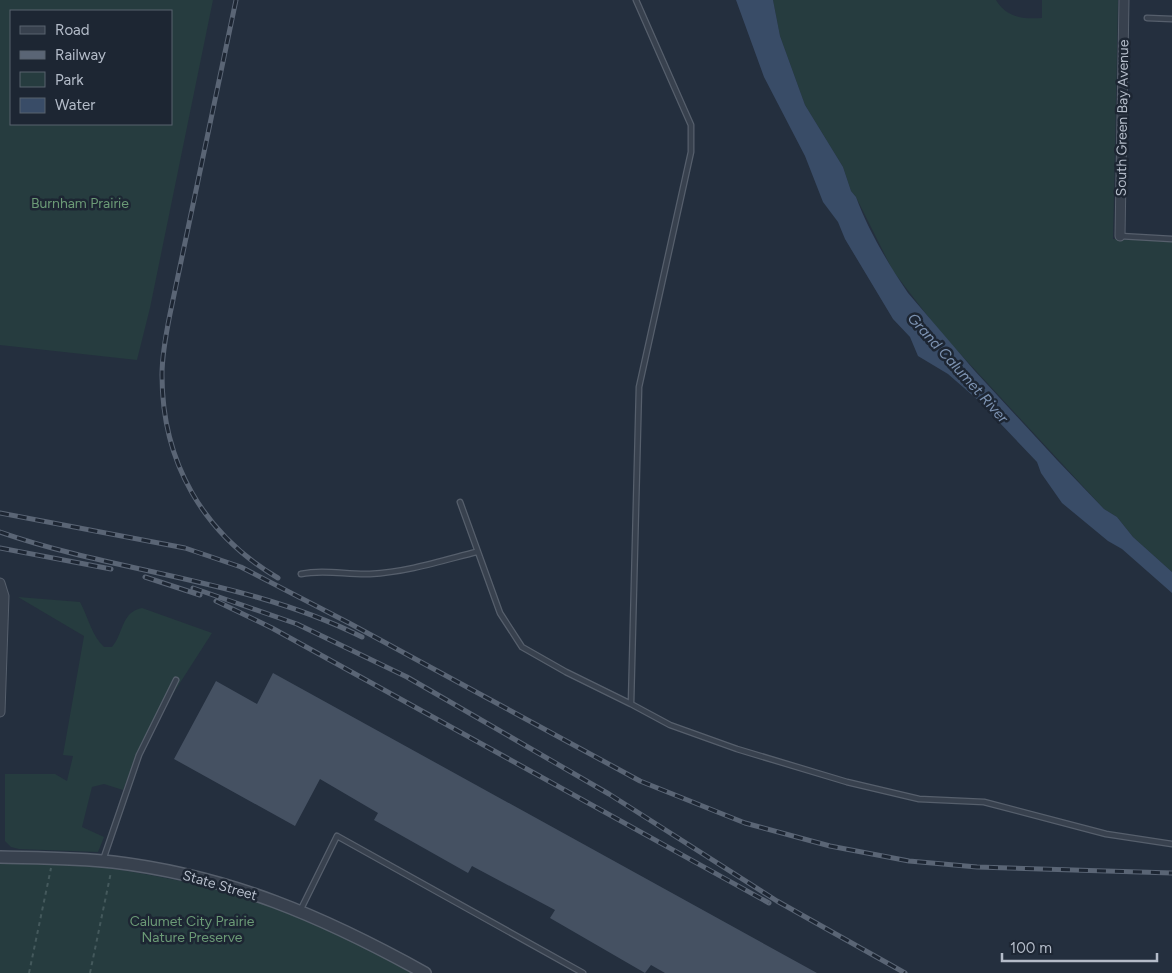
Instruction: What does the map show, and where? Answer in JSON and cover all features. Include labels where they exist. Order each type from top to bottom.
[{"type":"street","name":"South Green Bay Avenue","points":[[1120,236],[1124,0]]},
{"type":"street","points":[[0,582],[4,596],[0,712]]},
{"type":"street","name":"State Street","points":[[0,857],[108,862],[220,883],[300,910],[360,937],[425,973]]},
{"type":"lane","points":[[631,704],[639,387],[691,152],[691,125],[686,110],[636,0]]},
{"type":"lane","points":[[1147,18],[1172,19]]},
{"type":"lane","points":[[1120,236],[1172,239]]},
{"type":"lane","points":[[460,502],[476,552],[500,614],[522,647],[566,672],[670,725],[737,749],[847,782],[919,799],[984,802],[1072,826],[1134,839],[1172,844]]},
{"type":"lane","points":[[301,574],[317,570],[369,574],[414,569],[476,552]]},
{"type":"lane","points":[[108,862],[139,755],[176,680]]},
{"type":"lane","points":[[300,910],[337,836],[583,973]]},
{"type":"path","points":[[29,973],[53,859]]},
{"type":"path","points":[[90,973],[108,862]]},
{"type":"green space","name":"Burnham Prairie","points":[[0,0],[213,0],[150,308],[137,360],[0,345]]},
{"type":"green space","points":[[773,0],[996,0],[1010,14],[1042,18],[1042,0],[1118,0],[1113,239],[1172,241],[1172,572],[1133,537],[1117,517],[1104,509],[940,332],[893,271],[856,197],[851,191],[843,167],[805,105],[780,36]]},
{"type":"green space","points":[[18,597],[80,602],[93,632],[104,647],[112,647],[126,618],[135,610],[142,608],[212,633],[142,742],[123,790],[104,784],[92,787],[82,827],[104,837],[98,852],[19,849],[11,847],[5,841],[5,774],[55,774],[67,781],[73,756],[63,755],[84,636]]},
{"type":"green space","name":"Calumet City Prairie Nature Preserve","points":[[53,859],[205,886],[254,900],[295,915],[335,933],[412,973],[0,973],[0,863],[51,864]]},
{"type":"water","name":"Grand Calumet River","points":[[736,0],[773,0],[780,36],[805,105],[843,167],[851,191],[856,197],[873,234],[886,259],[908,293],[974,370],[1057,460],[1104,509],[1117,517],[1133,537],[1172,572],[1172,593],[1122,549],[1108,541],[1062,503],[1041,473],[1037,462],[979,401],[948,374],[918,356],[910,337],[893,319],[845,239],[838,222],[823,202],[805,156],[764,77]]},
{"type":"building","points":[[273,673],[817,973],[665,973],[651,965],[645,973],[550,918],[555,910],[472,866],[468,873],[374,820],[378,813],[320,779],[295,826],[174,759],[216,681],[257,704]]},
{"type":"railway","points":[[236,0],[163,352],[164,407],[170,437],[179,466],[192,493],[208,517],[228,540],[251,560],[278,578]]},
{"type":"railway","points":[[0,513],[185,548],[241,567],[349,623],[640,781],[745,823],[830,846],[909,861],[977,867],[1172,873]]},
{"type":"railway","points":[[0,532],[90,558],[183,578],[274,602],[319,618],[362,637]]},
{"type":"railway","points":[[0,548],[111,569]]},
{"type":"railway","points":[[145,577],[200,595]]},
{"type":"railway","points":[[193,588],[297,624],[407,677],[609,794],[777,901],[905,973]]},
{"type":"railway","points":[[216,601],[272,628],[769,903]]}]
